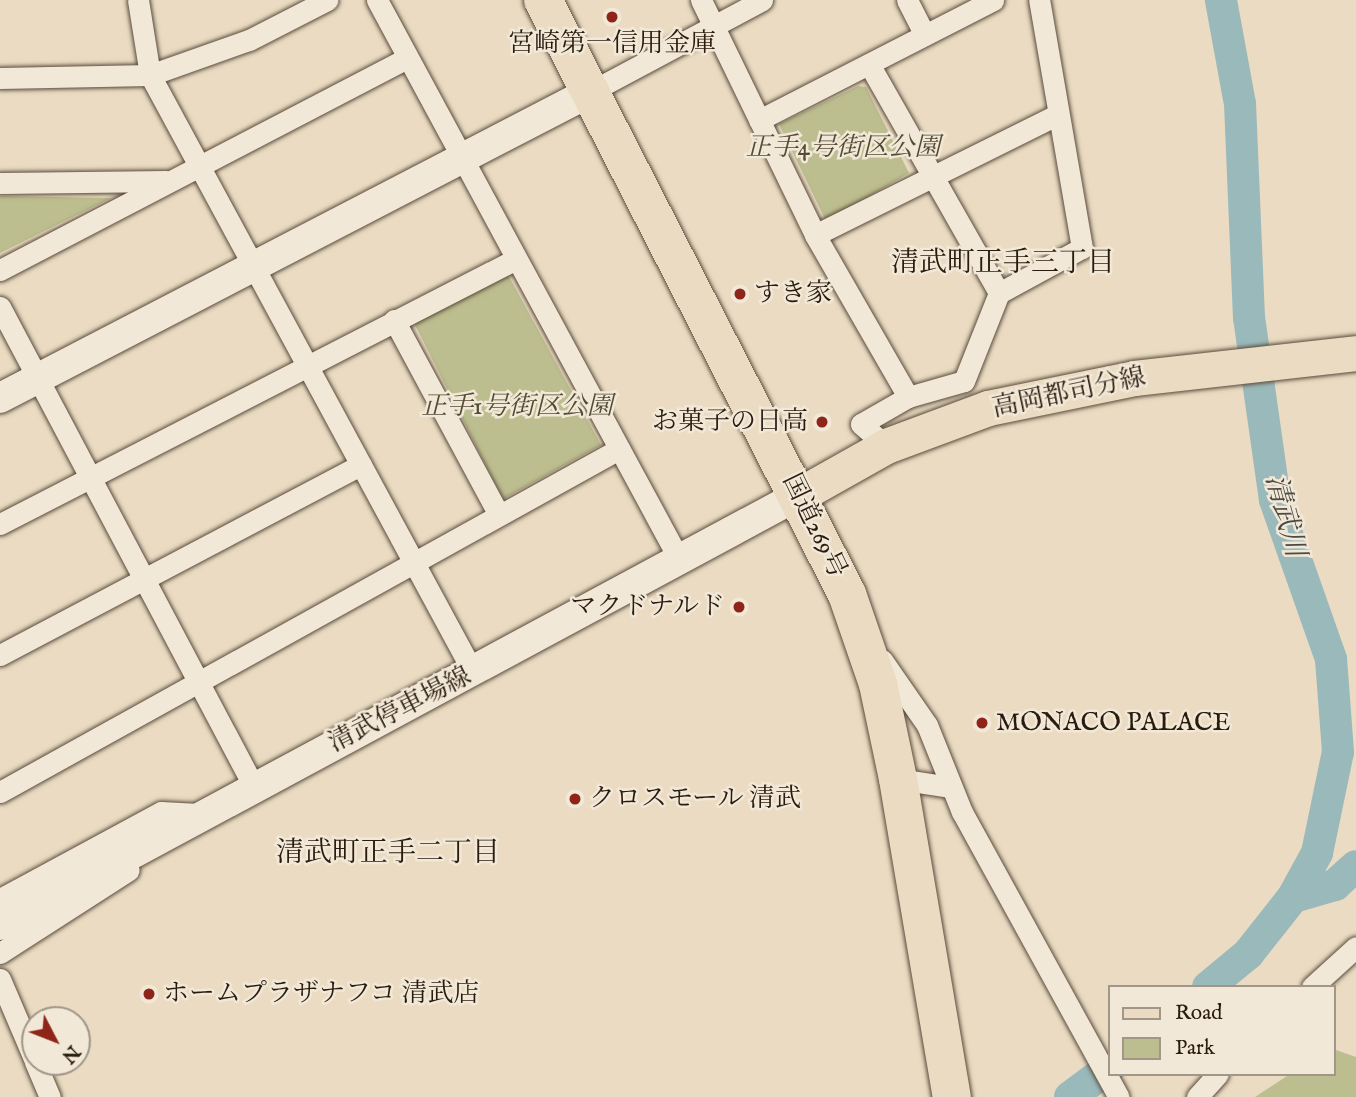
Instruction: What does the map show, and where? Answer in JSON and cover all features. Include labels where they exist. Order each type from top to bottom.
[{"type":"highway","name":"国道269号","points":[[544,0],[799,495],[847,594],[878,684],[898,779],[952,1097]]},
{"type":"main road","points":[[0,398],[590,92]]},
{"type":"main road","name":"高岡都司分線","points":[[799,495],[886,446],[988,408],[1134,378],[1356,353]]},
{"type":"main road","name":"清武停車場線","points":[[0,925],[199,814],[474,672],[799,495]]},
{"type":"street","points":[[138,0],[150,75],[474,672]]},
{"type":"street","points":[[0,78],[150,75],[249,40],[327,0]]},
{"type":"street","points":[[377,0],[679,559]]},
{"type":"street","points":[[701,0],[815,234],[908,397]]},
{"type":"street","points":[[590,92],[762,0]]},
{"type":"street","points":[[907,0],[925,35]]},
{"type":"street","points":[[759,120],[993,0]]},
{"type":"street","points":[[886,446],[861,424],[908,397],[964,381],[999,293],[1082,248],[1039,0]]},
{"type":"street","points":[[0,270],[407,58]]},
{"type":"street","points":[[869,64],[999,293]]},
{"type":"street","points":[[815,234],[1057,115]]},
{"type":"street","points":[[0,183],[171,181]]},
{"type":"street","points":[[0,524],[306,363],[516,259]]},
{"type":"street","points":[[0,307],[253,786]]},
{"type":"street","points":[[394,320],[499,515]]},
{"type":"street","points":[[0,792],[619,449]]},
{"type":"street","points":[[0,654],[361,465]]},
{"type":"street","points":[[847,594],[927,725],[962,812],[1119,1097]]},
{"type":"street","points":[[898,779],[950,787]]},
{"type":"street","points":[[0,899],[161,812],[199,814]]},
{"type":"street","points":[[0,953],[167,845],[199,814]]},
{"type":"street","points":[[1314,985],[1356,947]]},
{"type":"street","points":[[0,979],[21,1028]]},
{"type":"street","points":[[41,1076],[50,1097]]},
{"type":"street","points":[[1197,1097],[1216,1076]]},
{"type":"green space","name":"正手4号街区公園","points":[[858,86],[866,87],[909,173],[826,221],[779,124]]},
{"type":"green space","points":[[0,196],[111,198],[0,253]]},
{"type":"green space","name":"正手1号街区公園","points":[[507,273],[601,445],[503,499],[414,323]]},
{"type":"green space","points":[[1335,1050],[1356,1057],[1356,1097],[1255,1097],[1287,1076],[1335,1076]]},
{"type":"waterway","name":"清武川","points":[[1210,985],[1248,954],[1293,897],[1317,853],[1338,752],[1331,659],[1275,500],[1249,318],[1240,104],[1221,0]]},
{"type":"waterway","points":[[1293,897],[1335,885],[1356,866]]},
{"type":"waterway","name":"清武川","points":[[1070,1097],[1108,1069]]},
{"type":"place","name":"宮崎第一信用金庫","points":[[612,17]]},
{"type":"place","name":"すき家","points":[[740,294]]},
{"type":"place","name":"お菓子の日高","points":[[822,422]]},
{"type":"place","name":"マクドナルド","points":[[739,607]]},
{"type":"place","name":"MONACO PALACE","points":[[982,723]]},
{"type":"place","name":"クロスモール 清武","points":[[575,799]]},
{"type":"place","name":"ホームプラザナフコ 清武店","points":[[149,994]]},
{"type":"district","name":"清武町正手三丁目","points":[[1003,264]]},
{"type":"district","name":"清武町正手二丁目","points":[[388,854]]}]
